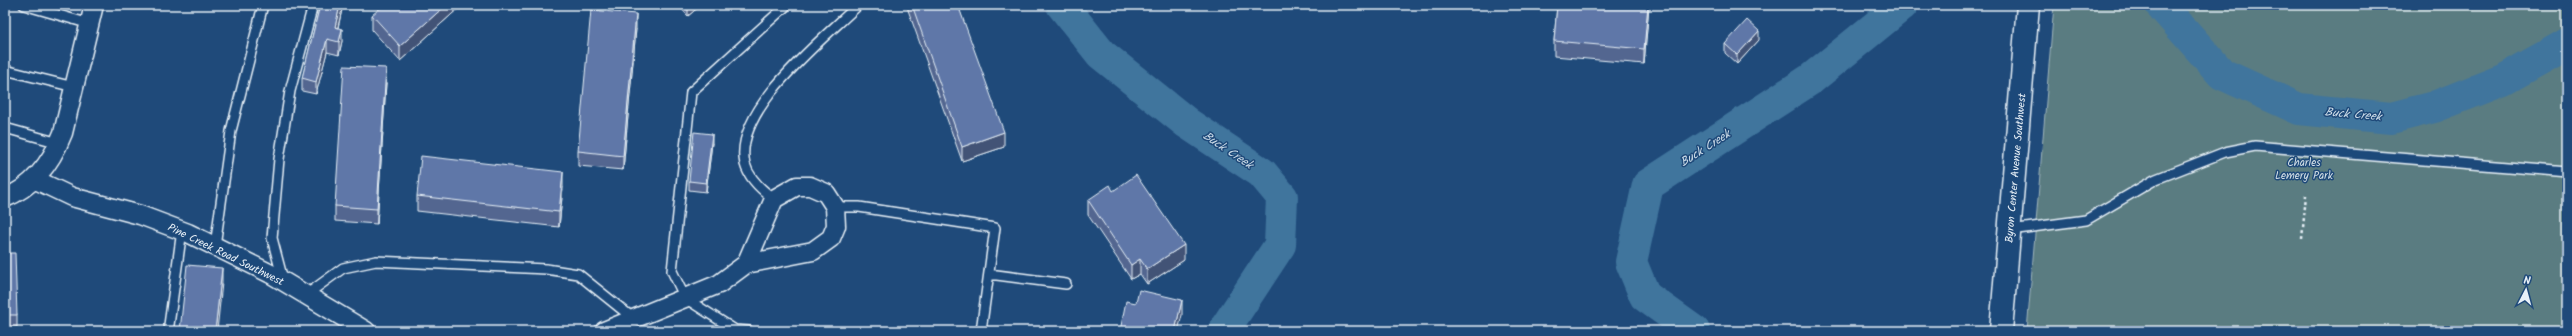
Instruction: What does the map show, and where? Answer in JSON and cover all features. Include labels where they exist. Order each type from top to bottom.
[{"type":"main road","name":"Byron Center Avenue Southwest","points":[[2001,331],[2028,5]]},
{"type":"street","points":[[5,198],[19,191],[34,179],[49,162],[59,143],[94,5]]},
{"type":"street","name":"Pine Creek Road Southwest","points":[[34,179],[72,197],[140,215],[182,230],[284,282],[366,331]]},
{"type":"street","points":[[604,331],[719,284],[746,264],[814,251],[831,238],[836,226],[835,207],[826,193],[810,186],[797,186],[774,199],[746,264]]},
{"type":"lane","points":[[24,5],[90,24]]},
{"type":"lane","points":[[216,246],[231,131],[263,5]]},
{"type":"lane","points":[[284,282],[272,238],[278,159],[290,91],[313,5]]},
{"type":"lane","points":[[749,331],[735,330],[685,298],[672,270],[691,92],[786,5]]},
{"type":"lane","points":[[774,199],[759,188],[745,164],[746,139],[755,115],[772,90],[858,5]]},
{"type":"lane","points":[[5,70],[74,87]]},
{"type":"lane","points":[[5,128],[59,143]]},
{"type":"lane","points":[[2010,230],[2086,220],[2156,179],[2225,152],[2255,146],[2567,172]]},
{"type":"lane","points":[[835,207],[859,207],[995,228],[981,331]]},
{"type":"lane","points":[[169,325],[182,230]]},
{"type":"lane","points":[[306,295],[343,268],[376,261],[546,269],[578,274],[634,319]]},
{"type":"lane","points":[[989,274],[1066,284]]},
{"type":"path","points":[[2302,239],[2306,195]]},
{"type":"green space","name":"Charles Lemery Park","points":[[2054,5],[2567,5],[2567,331],[2027,331]]},
{"type":"building","points":[[320,5],[340,5],[335,27],[342,29],[339,42],[327,39],[316,82],[302,78]]},
{"type":"building","points":[[384,5],[446,5],[400,46],[372,15]]},
{"type":"building","points":[[912,5],[958,5],[1004,132],[962,147]]},
{"type":"building","points":[[1557,5],[1648,5],[1644,49],[1554,41]]},
{"type":"building","points":[[591,10],[636,14],[623,156],[578,151]]},
{"type":"building","points":[[1747,20],[1759,31],[1737,55],[1725,44]]},
{"type":"building","points":[[344,66],[386,68],[377,209],[335,206]]},
{"type":"building","points":[[694,132],[712,134],[706,183],[689,181]]},
{"type":"building","points":[[421,156],[563,172],[559,212],[417,196]]},
{"type":"building","points":[[1136,175],[1184,245],[1147,269],[1140,259],[1131,265],[1088,200],[1110,185],[1113,191]]},
{"type":"building","points":[[5,253],[15,253],[17,315],[5,315]]},
{"type":"building","points":[[187,265],[222,268],[215,331],[180,331]]},
{"type":"building","points":[[1139,290],[1182,300],[1175,331],[1120,331],[1126,301],[1136,303]]},
{"type":"waterway","name":"Buck Creek","points":[[1062,5],[1101,54],[1187,123],[1262,173],[1282,197],[1280,245],[1226,327],[1226,331]]},
{"type":"waterway","name":"Buck Creek","points":[[1694,331],[1645,296],[1631,262],[1648,185],[1811,79],[1902,5]]},
{"type":"waterway","name":"Buck Creek","points":[[2161,5],[2222,74],[2299,109],[2391,118],[2434,107],[2503,80],[2567,44]]}]
